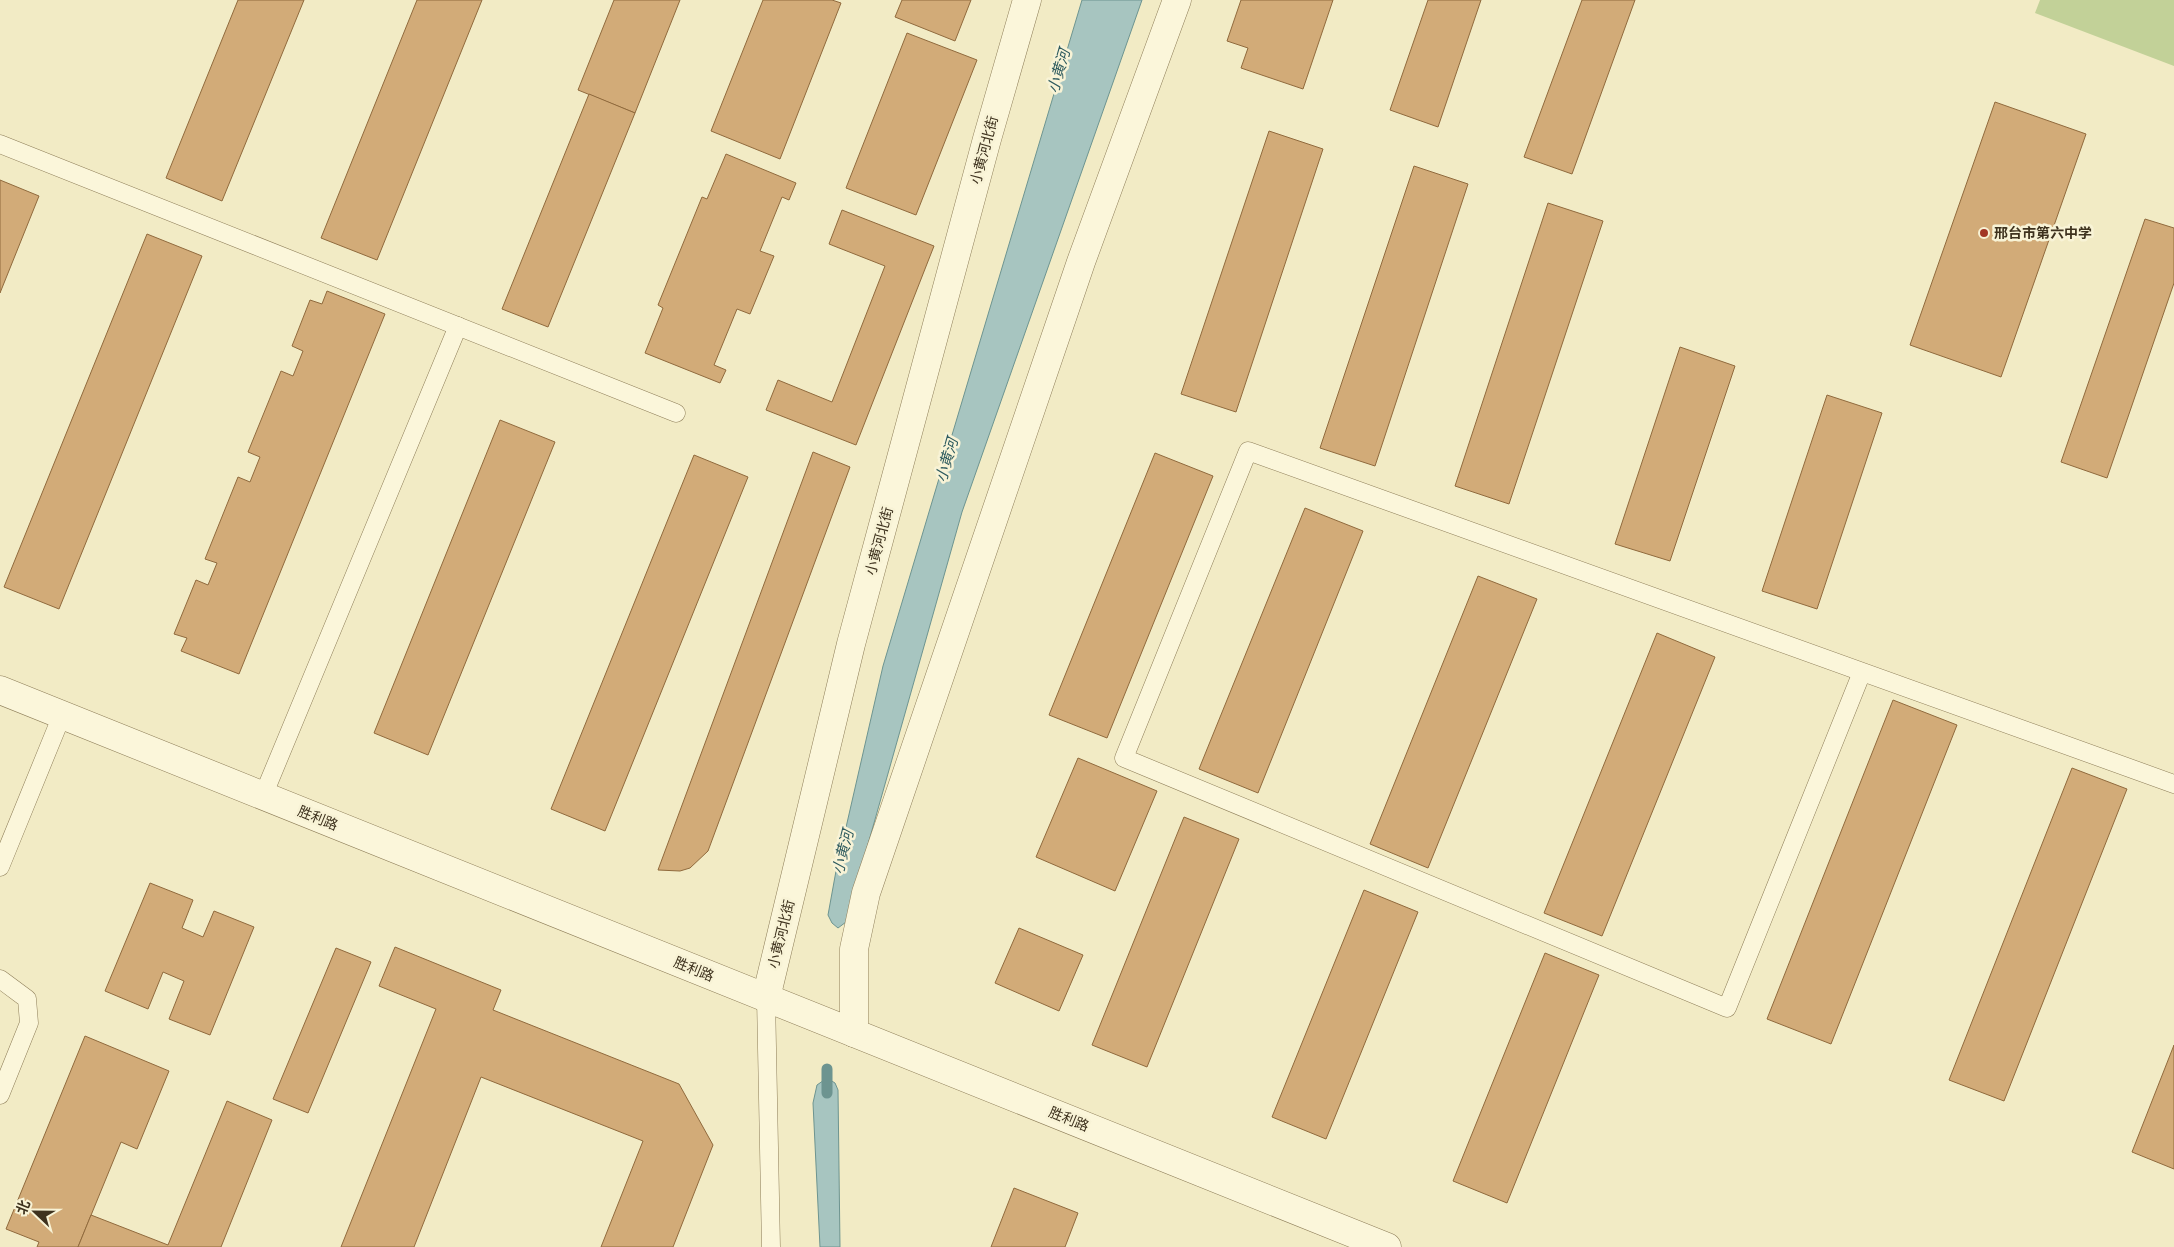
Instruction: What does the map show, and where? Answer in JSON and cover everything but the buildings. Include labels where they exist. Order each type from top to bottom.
[{"type":"street","name":"小黄河北街","points":[[766,998],[851,644],[987,139],[1027,0]]},
{"type":"street","points":[[854,1033],[854,949],[866,893],[1081,262],[1177,0]]},
{"type":"street","name":"胜利路","points":[[0,690],[1387,1247]]},
{"type":"lane","points":[[0,144],[676,413]]},
{"type":"lane","points":[[263,796],[458,326]]},
{"type":"lane","points":[[1862,672],[1727,1008],[1124,758],[1248,451],[2174,784]]},
{"type":"lane","points":[[0,867],[62,715]]},
{"type":"lane","points":[[0,979],[27,999],[29,1023],[0,1095]]},
{"type":"lane","points":[[766,998],[771,1247]]},
{"type":"green space","points":[[2040,0],[2174,0],[2174,66],[2035,13]]},
{"type":"water","points":[[1082,0],[1142,0],[962,512],[846,922],[838,928],[832,923],[828,915],[836,871],[883,666]]},
{"type":"water","points":[[827,1078],[835,1083],[838,1090],[840,1247],[820,1247],[813,1103],[817,1085]]},
{"type":"waterway","name":"小黄河","points":[[827,1069],[827,1093]]},
{"type":"place","name":"邢台市第六中学","points":[[1984,233]]}]
